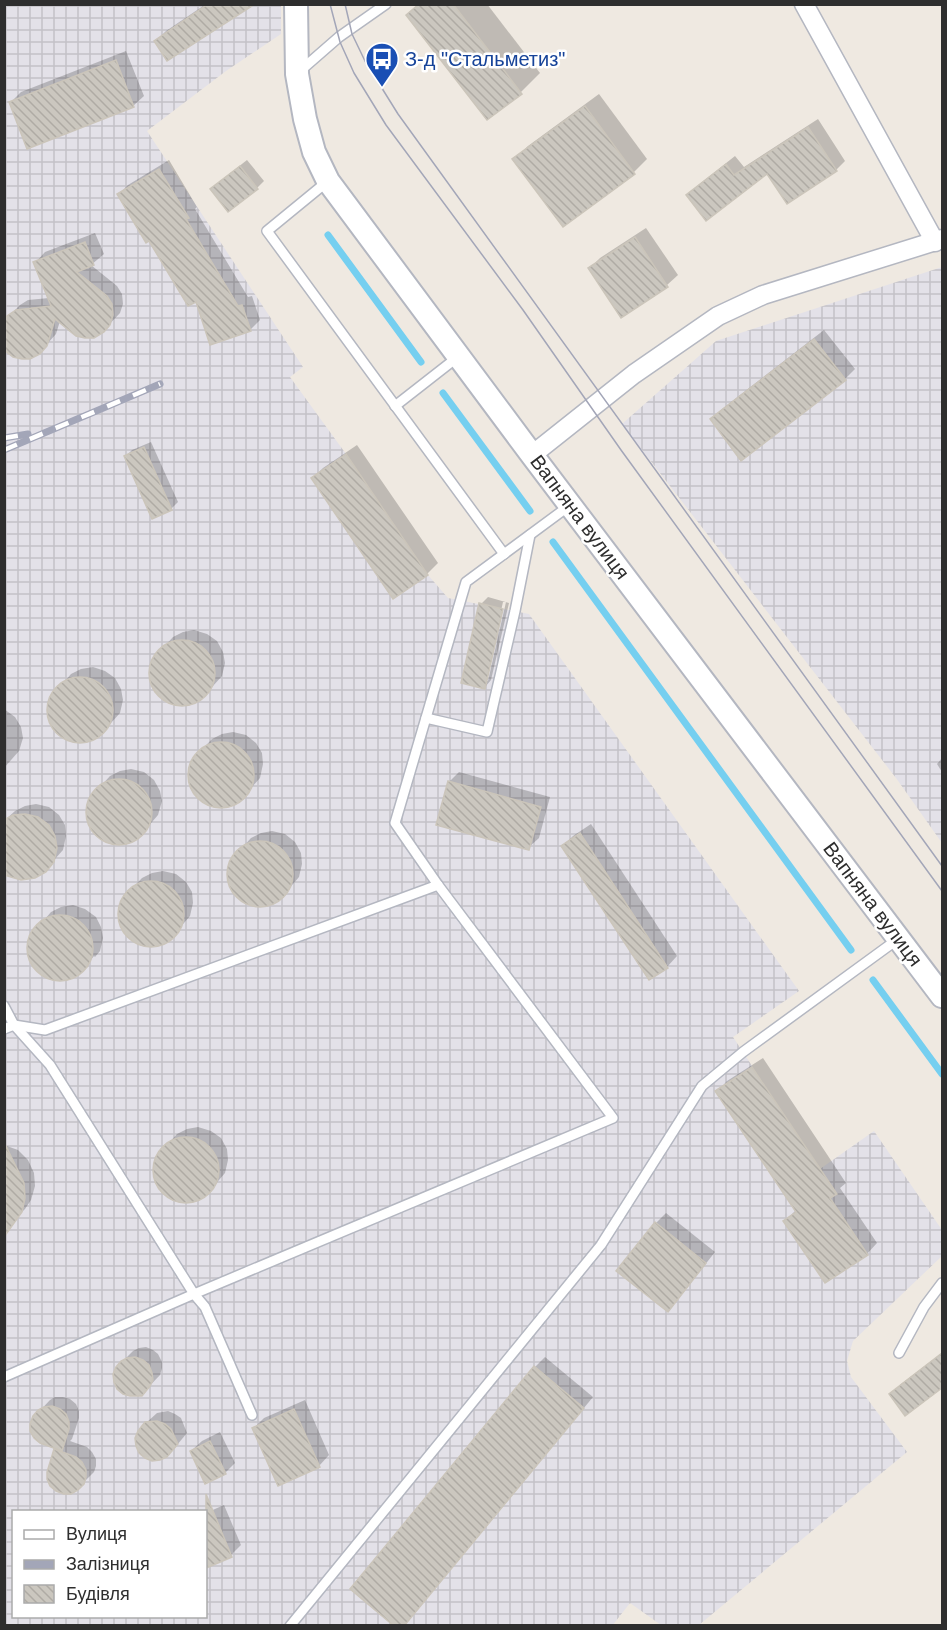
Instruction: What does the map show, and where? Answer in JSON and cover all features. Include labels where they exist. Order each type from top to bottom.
[{"type":"street","name":"Вапняна вулиця","points":[[297,4],[297,74],[314,152],[328,181],[942,996]]},
{"type":"street","points":[[532,454],[634,374],[718,316],[763,295],[938,240],[804,4]]},
{"type":"lane","points":[[297,74],[339,37],[386,4]]},
{"type":"lane","points":[[328,181],[267,231],[504,554]]},
{"type":"lane","points":[[395,406],[459,356]]},
{"type":"lane","points":[[4,1377],[194,1294],[613,1118],[438,885],[395,822],[466,582],[571,505]]},
{"type":"lane","points":[[426,718],[487,732],[530,535]]},
{"type":"lane","points":[[9,1027],[45,1030],[438,885]]},
{"type":"lane","points":[[290,1626],[601,1245],[702,1086],[742,1052],[899,939]]},
{"type":"lane","points":[[4,1006],[9,1027],[50,1065],[194,1294],[205,1307],[252,1416]]},
{"type":"lane","points":[[899,1353],[924,1307],[942,1283]]},
{"type":"shaded area","points":[[5,5],[281,5],[281,34],[226,71],[147,131],[303,367],[290,377],[346,454],[428,575],[448,598],[529,614],[799,991],[733,1037],[820,1169],[874,1131],[942,1230],[942,1256],[853,1341],[847,1361],[851,1377],[907,1452],[699,1625],[661,1625],[630,1603],[612,1626],[5,1626]]},
{"type":"shaded area","points":[[942,267],[942,843],[896,778],[622,424],[716,341]]},
{"type":"building","points":[[208,4],[255,4],[167,61],[154,41]]},
{"type":"building","points":[[419,4],[453,4],[522,94],[487,120],[406,15]]},
{"type":"building","points":[[116,60],[134,107],[27,149],[9,102]]},
{"type":"building","points":[[585,106],[635,174],[563,227],[512,159]]},
{"type":"building","points":[[808,127],[837,171],[787,204],[767,174],[706,221],[686,195],[726,164],[734,175]]},
{"type":"building","points":[[240,166],[258,189],[228,212],[210,189]]},
{"type":"building","points":[[159,169],[238,306],[242,305],[251,331],[210,345],[196,302],[188,306],[149,241],[146,243],[117,194]]},
{"type":"building","points":[[635,237],[668,287],[621,318],[588,268]]},
{"type":"building","points":[[85,242],[94,265],[77,272],[107,296],[112,304],[113,315],[110,325],[94,338],[85,338],[76,336],[55,319],[47,346],[40,354],[30,359],[13,357],[4,350],[4,318],[16,310],[51,306],[33,262]]},
{"type":"building","points":[[814,339],[846,380],[741,461],[710,419]]},
{"type":"building","points":[[144,447],[172,510],[152,519],[124,456]]},
{"type":"building","points":[[346,454],[428,575],[393,599],[311,478]]},
{"type":"building","points":[[479,603],[503,609],[485,689],[461,683]]},
{"type":"building","points":[[182,640],[195,643],[205,650],[212,660],[215,673],[212,686],[205,696],[195,703],[182,706],[169,703],[159,696],[152,686],[149,673],[152,660],[159,650],[169,643]]},
{"type":"building","points":[[80,677],[93,680],[103,687],[110,697],[113,710],[110,723],[103,733],[93,740],[80,743],[67,740],[57,733],[50,723],[47,710],[50,697],[57,687],[67,680]]},
{"type":"building","points":[[221,742],[233,745],[244,752],[251,763],[254,775],[251,787],[244,798],[233,805],[221,808],[209,805],[198,798],[191,787],[188,775],[191,763],[198,752],[209,745]]},
{"type":"building","points":[[119,779],[132,782],[142,789],[149,799],[152,812],[149,825],[142,835],[132,842],[119,845],[106,842],[96,835],[89,825],[86,812],[89,799],[96,789],[106,782]]},
{"type":"building","points":[[448,781],[541,807],[529,850],[436,825]]},
{"type":"building","points":[[25,814],[38,817],[49,825],[55,836],[57,848],[54,862],[46,872],[35,878],[21,880],[4,875],[4,820],[13,815]]},
{"type":"building","points":[[580,833],[668,968],[649,980],[561,846]]},
{"type":"building","points":[[260,841],[273,844],[283,851],[290,861],[293,874],[290,887],[283,897],[273,904],[260,907],[247,904],[237,897],[230,887],[227,874],[230,861],[237,851],[247,844]]},
{"type":"building","points":[[151,881],[164,884],[174,891],[181,901],[184,914],[181,927],[174,937],[164,944],[151,947],[138,944],[128,937],[121,927],[118,914],[121,901],[128,891],[138,884]]},
{"type":"building","points":[[60,915],[73,918],[83,925],[90,935],[93,948],[90,961],[83,971],[73,978],[60,981],[47,978],[37,971],[30,961],[27,948],[30,935],[37,925],[47,918]]},
{"type":"building","points":[[752,1067],[837,1194],[830,1198],[868,1255],[825,1283],[783,1221],[796,1212],[715,1091]]},
{"type":"building","points":[[186,1137],[199,1140],[209,1147],[216,1157],[219,1170],[216,1183],[209,1193],[199,1200],[186,1203],[173,1200],[163,1193],[156,1183],[153,1170],[156,1157],[163,1147],[173,1140]]},
{"type":"building","points":[[4,1142],[24,1183],[25,1198],[22,1212],[4,1237]]},
{"type":"building","points":[[655,1222],[706,1263],[668,1312],[616,1271]]},
{"type":"building","points":[[942,1353],[942,1388],[905,1416],[889,1394]]},
{"type":"building","points":[[135,1357],[149,1365],[152,1373],[153,1380],[142,1396],[123,1394],[114,1382],[113,1374],[121,1361]]},
{"type":"building","points":[[534,1366],[584,1408],[404,1626],[394,1626],[350,1589]]},
{"type":"building","points":[[52,1406],[66,1414],[69,1422],[62,1451],[40,1443],[30,1431],[33,1416],[38,1410]]},
{"type":"building","points":[[294,1409],[320,1467],[278,1486],[252,1428]]},
{"type":"building","points":[[157,1421],[171,1429],[178,1444],[167,1457],[152,1461],[139,1453],[135,1438],[145,1422]]},
{"type":"building","points":[[210,1441],[226,1474],[205,1484],[190,1451]]},
{"type":"building","points":[[54,1449],[76,1457],[86,1470],[84,1484],[71,1494],[56,1491],[47,1479]]},
{"type":"building","points":[[206,1494],[232,1557],[207,1568],[207,1510]]},
{"type":"waterway","points":[[328,235],[421,362]]},
{"type":"waterway","points":[[443,393],[530,511]]},
{"type":"waterway","points":[[553,542],[851,950]]},
{"type":"waterway","points":[[873,980],[942,1074]]},
{"type":"tram line","points":[[330,4],[340,42],[354,73],[386,125],[523,310],[621,450],[942,891]]},
{"type":"tram line","points":[[345,4],[352,34],[365,61],[398,114],[942,866]]},
{"type":"railway","points":[[4,450],[160,384]]},
{"type":"railway","points":[[4,438],[28,434]]},
{"type":"place","name":"З-д \"Стальметиз\"","points":[[382,88]]}]
